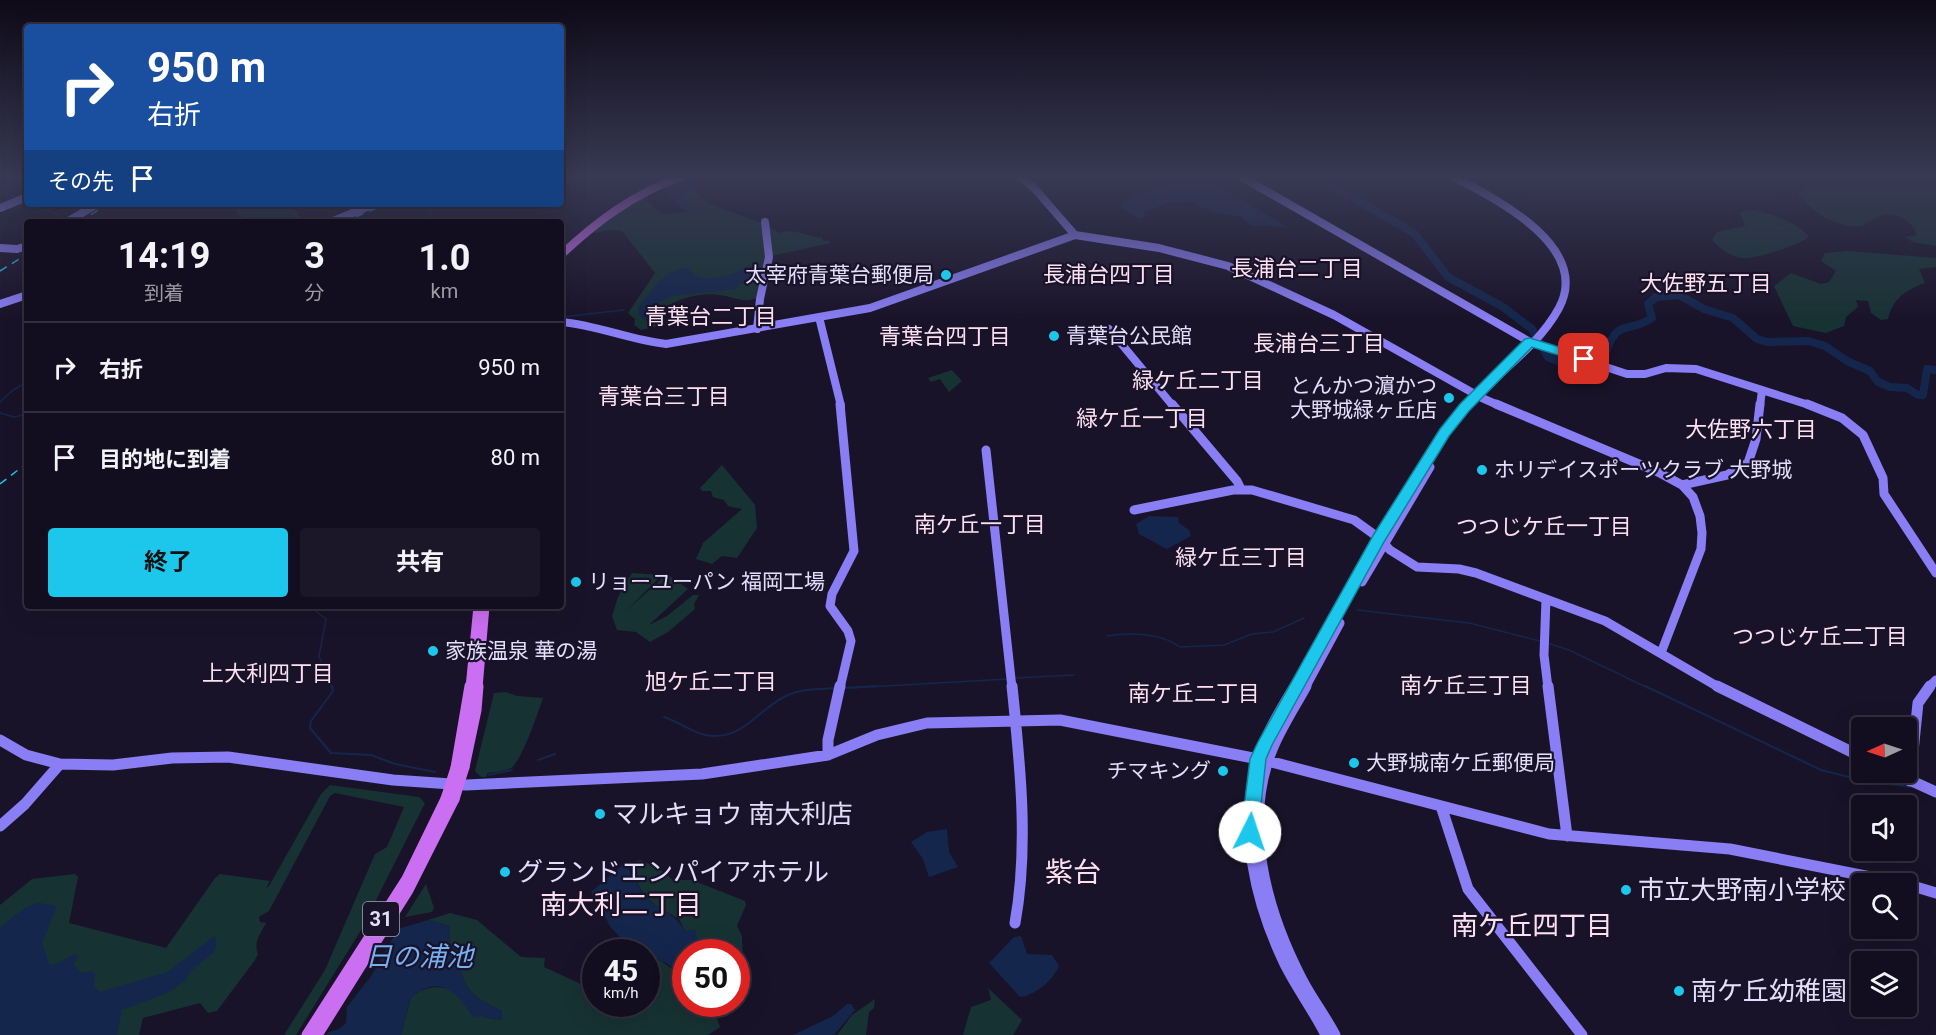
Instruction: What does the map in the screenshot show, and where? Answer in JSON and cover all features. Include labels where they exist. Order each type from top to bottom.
[{"type":"main road","points":[[564,247],[587,224]]},
{"type":"main road","points":[[564,252],[594,224]]},
{"type":"main road","name":"31","points":[[460,768],[478,609]]},
{"type":"main road","name":"31","points":[[317,1035],[413,883],[436,839],[460,768],[476,710],[485,609]]},
{"type":"main road","name":"31","points":[[307,1035],[407,879],[450,799]]},
{"type":"street","points":[[757,329],[761,293],[769,257],[765,224]]},
{"type":"street","points":[[1066,224],[1075,235]]},
{"type":"street","points":[[1325,224],[1533,343],[1627,374],[1645,374],[1666,368],[1696,369],[1826,410],[1842,418],[1863,435],[1883,478],[1884,494],[1936,573]]},
{"type":"street","points":[[1531,224],[1545,237],[1561,265],[1564,298],[1557,313],[1533,343]]},
{"type":"street","points":[[1326,1035],[1275,940],[1252,865],[1250,816],[1263,760],[1276,723],[1381,541],[1446,442],[1480,396],[1564,312],[1569,296],[1569,274],[1549,236],[1536,224]]},
{"type":"street","points":[[564,322],[598,328],[655,344],[757,329],[870,308],[1075,235],[1160,248],[1228,266],[1334,315],[1480,396],[1658,472],[1682,485],[1696,503],[1700,516],[1701,549],[1662,653]]},
{"type":"street","points":[[0,248],[24,247]]},
{"type":"street","points":[[0,304],[24,296]]},
{"type":"street","points":[[819,317],[840,399],[854,551],[832,594],[830,606],[848,630],[851,641],[828,740],[828,755]]},
{"type":"street","points":[[1109,329],[1237,481],[1241,489]]},
{"type":"street","points":[[1682,485],[1734,472],[1747,465],[1753,452],[1762,390]]},
{"type":"street","points":[[986,450],[1020,762],[1022,858],[1021,889],[1015,923]]},
{"type":"street","points":[[1134,510],[1241,489],[1354,520],[1407,563],[1417,567],[1459,569],[1505,582],[1605,621],[1714,685],[1851,752]]},
{"type":"street","points":[[1546,599],[1543,642],[1567,836]]},
{"type":"street","points":[[1917,722],[1918,703],[1924,692],[1936,680]]},
{"type":"street","points":[[0,740],[26,755],[60,764],[113,765],[172,758],[228,757],[393,780],[466,785],[702,774],[828,755],[878,735],[913,725],[1017,719],[1060,720],[1263,760],[1533,831],[1567,836],[1730,849],[1851,873]]},
{"type":"street","points":[[1263,760],[1258,834],[1260,865],[1281,937],[1302,981],[1335,1035]]},
{"type":"street","points":[[0,826],[25,804],[60,764]]},
{"type":"street","points":[[1915,783],[1936,792]]},
{"type":"street","points":[[1441,806],[1468,889],[1582,1035]]},
{"type":"street","points":[[1917,887],[1936,893]]},
{"type":"green space","points":[[597,224],[762,224],[767,256],[758,297],[744,300],[707,294],[683,299],[665,309],[665,322],[659,326],[641,330],[634,325],[635,319],[628,313],[655,273],[622,231],[610,230],[587,234]]},
{"type":"green space","points":[[1744,224],[1793,224],[1809,237],[1787,248],[1744,258],[1726,252],[1712,239],[1717,232],[1745,226]]},
{"type":"green space","points":[[1842,224],[1865,224],[1859,226]]},
{"type":"green space","points":[[1936,224],[1936,246],[1913,242],[1905,237],[1917,235],[1911,225]]},
{"type":"green space","points":[[767,225],[779,233],[793,231],[821,237],[824,241],[828,240],[831,243],[771,256]]},
{"type":"green space","points":[[1848,251],[1936,258],[1936,267],[1919,269],[1925,283],[1901,296],[1893,306],[1888,319],[1881,320],[1871,313],[1868,301],[1856,300],[1858,307],[1846,317],[1844,326],[1826,333],[1793,326],[1774,286],[1791,273],[1821,284],[1829,282],[1836,271],[1821,261],[1825,253]]},
{"type":"green space","points":[[952,370],[962,381],[949,392],[940,379],[931,382],[928,378]]},
{"type":"green space","points":[[722,465],[755,505],[757,528],[737,558],[722,556],[712,564],[696,559],[703,543],[742,509],[728,506],[724,500],[713,497],[711,491],[702,491],[700,488]]},
{"type":"green space","points":[[632,573],[659,575],[656,581],[626,611],[667,574],[688,589],[649,625],[667,616],[693,595],[699,595],[694,604],[695,609],[668,632],[650,642],[636,632],[617,630],[612,616],[618,597]]},
{"type":"green space","points":[[506,692],[517,696],[543,698],[529,736],[515,764],[509,769],[488,773],[486,777],[481,777],[475,771],[494,693]]},
{"type":"green space","points":[[330,785],[419,797],[425,803],[371,914],[296,1035],[284,1035],[325,970],[375,854],[387,847],[404,807],[335,793],[330,796],[269,911],[259,917],[260,922],[266,923],[257,942],[258,954],[255,960],[217,1011],[208,1013],[200,1003],[143,1018],[139,1035],[0,1035],[0,905],[32,879],[75,874],[78,877],[69,923],[166,948],[220,874],[270,881],[266,888],[269,886],[321,794]]},
{"type":"green space","points":[[640,860],[658,868],[673,880],[692,880],[745,901],[746,905],[737,926],[742,939],[694,939],[685,931],[679,919],[656,906],[645,896],[631,874],[634,862]]},
{"type":"green space","points":[[426,884],[434,908],[432,912],[405,917]]},
{"type":"green space","points":[[450,913],[477,920],[521,957],[545,958],[544,967],[582,983],[582,1017],[660,1017],[660,961],[672,969],[672,1017],[717,1017],[720,1027],[708,1035],[401,1035],[411,997],[423,990],[436,987],[450,989],[456,993],[470,1010],[485,1017],[501,1020],[502,1011],[475,996],[465,983],[459,953],[449,944],[450,926],[428,920]]},
{"type":"green space","points":[[988,988],[1022,1020],[1013,1035],[963,1035],[971,1007],[991,1000]]},
{"type":"green space","points":[[875,999],[874,1008],[869,1012],[866,1035],[837,1035],[852,1015]]},
{"type":"water","points":[[1283,224],[1287,227],[1251,225]]},
{"type":"water","points":[[757,265],[757,269],[747,284],[737,284],[740,287],[733,288],[736,289],[672,296],[660,302],[655,308],[658,320],[652,324],[651,320],[646,321],[639,315],[638,308],[648,294],[665,277],[679,270],[688,268],[699,277],[710,278],[730,274],[746,266]]},
{"type":"water","points":[[1149,516],[1178,517],[1179,523],[1189,530],[1191,536],[1167,549],[1139,534],[1136,524]]},
{"type":"water","points":[[947,829],[949,852],[958,867],[929,877],[923,859],[911,842],[927,832]]},
{"type":"water","points":[[626,862],[646,897],[676,919],[685,931],[695,929],[697,939],[672,939],[672,968],[660,961],[660,939],[622,939],[611,928],[591,892]]},
{"type":"water","points":[[39,903],[57,906],[42,943],[49,964],[54,965],[75,954],[78,956],[74,965],[82,973],[93,971],[94,987],[100,992],[168,972],[214,936],[217,944],[214,952],[192,970],[185,981],[169,992],[122,1010],[117,1035],[0,1035],[0,927],[26,907]]},
{"type":"water","name":"日の浦池","points":[[428,920],[450,926],[449,944],[459,953],[465,983],[475,996],[502,1011],[501,1021],[481,1016],[473,1017],[454,993],[439,986],[422,990],[411,997],[401,1035],[326,1035],[346,1023],[347,1007],[371,976],[398,929]]},
{"type":"water","points":[[1021,936],[1027,954],[1052,955],[1059,966],[1043,986],[1020,997],[989,963],[1014,937]]},
{"type":"water","points":[[847,1004],[851,1004],[855,1010],[834,1035],[793,1035],[833,1016]]},
{"type":"waterway","points":[[1399,224],[1414,233],[1448,277],[1503,307],[1532,329],[1548,357],[1570,366],[1576,355],[1599,356],[1606,352],[1610,341],[1620,330],[1644,323],[1652,318],[1648,304],[1656,297],[1679,295],[1704,309],[1733,318],[1757,339],[1767,342],[1808,341],[1825,346],[1847,361],[1870,371],[1878,382],[1890,387],[1907,388],[1918,395],[1923,395],[1927,369],[1936,370]]},
{"type":"waterway","points":[[564,317],[624,310]]},
{"type":"waterway","points":[[0,402],[24,384]]},
{"type":"waterway","points":[[0,413],[14,417],[24,415]]},
{"type":"waterway","points":[[313,609],[326,619],[319,656],[332,688]]},
{"type":"waterway","points":[[1357,610],[1469,623],[1540,641]]},
{"type":"waterway","points":[[1107,636],[1125,634],[1155,636],[1180,647],[1224,645],[1252,634],[1273,632],[1304,618]]},
{"type":"waterway","points":[[1547,643],[1569,650],[1648,688]]},
{"type":"waterway","points":[[1015,678],[1074,675]]},
{"type":"waterway","points":[[850,688],[1008,679]]},
{"type":"waterway","points":[[332,686],[333,691],[311,721],[310,728],[331,753],[371,755],[395,764],[435,772]]},
{"type":"waterway","points":[[845,688],[877,686]]},
{"type":"waterway","points":[[1645,686],[1821,770],[1861,780],[1911,787]]},
{"type":"waterway","points":[[664,717],[706,735],[724,735],[743,727],[788,695],[805,690],[834,688]]},
{"type":"waterway","points":[[538,760],[555,754]]},
{"type":"waterway","points":[[489,775],[512,770]]},
{"type":"railway","points":[[0,271],[24,256]]},
{"type":"railway","points":[[0,484],[24,465]]},
{"type":"place","name":"太宰府青葉台郵便局","points":[[946,275]]},
{"type":"place","name":"青葉台公民館","points":[[1054,336]]},
{"type":"place","name":"とんかつ濵かつ 大野城緑ヶ丘店","points":[[1449,398]]},
{"type":"place","name":"ホリデイスポーツクラブ 大野城","points":[[1482,470]]},
{"type":"place","name":"リョーユーパン 福岡工場","points":[[576,582]]},
{"type":"place","name":"家族温泉 華の湯","points":[[433,651]]},
{"type":"place","name":"大野城南ケ丘郵便局","points":[[1354,763]]},
{"type":"place","name":"チマキング","points":[[1223,771]]},
{"type":"place","name":"マルキョウ 南大利店","points":[[600,814]]},
{"type":"place","name":"グランドエンパイアホテル","points":[[505,872]]},
{"type":"place","name":"市立大野南小学校","points":[[1626,890]]},
{"type":"place","name":"南ケ丘幼稚園","points":[[1679,991]]},
{"type":"district","name":"長浦台二丁目","points":[[1297,268]]},
{"type":"district","name":"長浦台四丁目","points":[[1109,274]]},
{"type":"district","name":"大佐野五丁目","points":[[1706,283]]},
{"type":"district","name":"青葉台二丁目","points":[[711,316]]},
{"type":"district","name":"青葉台四丁目","points":[[945,336]]},
{"type":"district","name":"長浦台三丁目","points":[[1319,343]]},
{"type":"district","name":"緑ケ丘二丁目","points":[[1198,380]]},
{"type":"district","name":"青葉台三丁目","points":[[664,396]]},
{"type":"district","name":"緑ケ丘一丁目","points":[[1142,418]]},
{"type":"district","name":"大佐野六丁目","points":[[1751,429]]},
{"type":"district","name":"南ケ丘一丁目","points":[[980,524]]},
{"type":"district","name":"つつじケ丘一丁目","points":[[1544,526]]},
{"type":"district","name":"緑ケ丘三丁目","points":[[1241,557]]},
{"type":"district","name":"つつじケ丘二丁目","points":[[1820,636]]},
{"type":"district","name":"上大利四丁目","points":[[268,673]]},
{"type":"district","name":"旭ケ丘二丁目","points":[[711,681]]},
{"type":"district","name":"南ケ丘三丁目","points":[[1466,685]]},
{"type":"district","name":"南ケ丘二丁目","points":[[1194,693]]},
{"type":"district","name":"紫台","points":[[1073,872]]},
{"type":"district","name":"南大利二丁目","points":[[621,905]]},
{"type":"district","name":"南ケ丘四丁目","points":[[1532,926]]},
{"type":"route","points":[[1250,832],[1258,759],[1266,742],[1379,538],[1445,433],[1465,407],[1530,342],[1584,359]]}]
